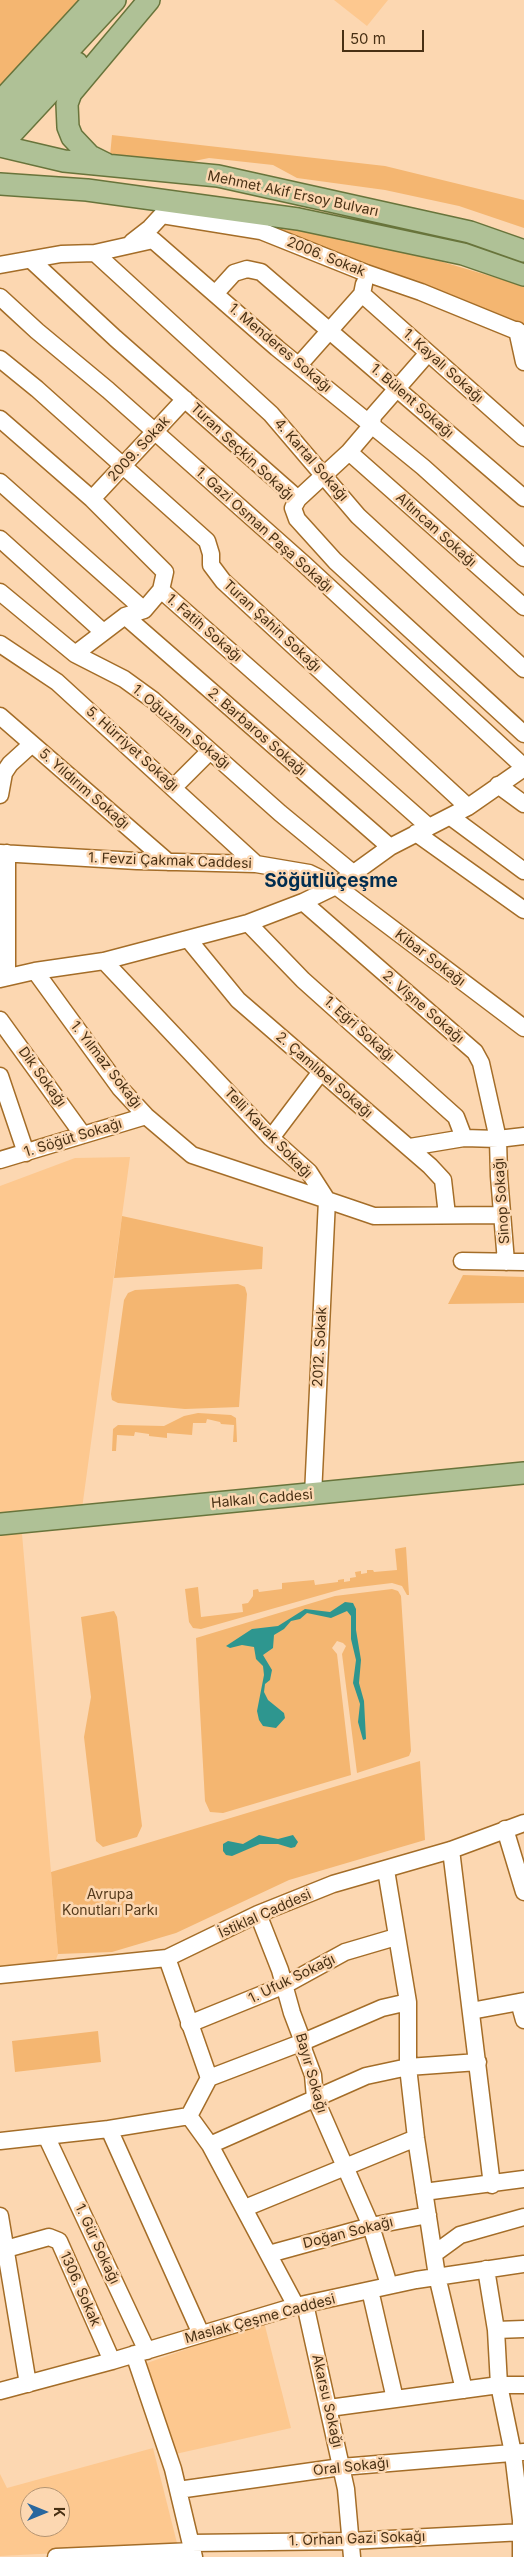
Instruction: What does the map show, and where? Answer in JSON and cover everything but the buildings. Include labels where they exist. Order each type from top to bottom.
[{"type":"main road","points":[[0,102],[94,0]]},
{"type":"main road","points":[[4,187],[22,177],[24,168],[20,157],[4,147],[115,0]]},
{"type":"main road","points":[[0,124],[143,3]]},
{"type":"main road","points":[[112,167],[90,156],[72,137],[68,127],[67,104],[71,92],[143,3]]},
{"type":"main road","name":"Mehmet Akif Ersoy Bulvarı","points":[[4,147],[64,162],[218,176],[470,232],[524,251]]},
{"type":"main road","name":"Mehmet Akif Ersoy Bulvarı","points":[[4,187],[88,190],[298,219],[463,254],[524,275]]},
{"type":"main road","name":"Halkalı Caddesi","points":[[0,1524],[524,1473]]},
{"type":"street","name":"2006. Sokak","points":[[130,244],[150,228],[162,214],[261,231],[521,332]]},
{"type":"street","name":"1. Menderes Sokağı","points":[[0,265],[62,254],[95,253],[153,240],[214,294],[372,425],[524,558]]},
{"type":"street","name":"4. Kartal Sokağı","points":[[95,253],[271,414],[325,474],[358,516],[524,669]]},
{"type":"street","name":"Turan Seçkin Sokağı","points":[[31,260],[115,338],[298,499],[293,508],[297,519],[335,561],[524,734]]},
{"type":"street","name":"1. Bülent Sokağı","points":[[214,294],[234,273],[256,270],[399,389],[524,498]]},
{"type":"street","points":[[299,365],[362,294],[366,273]]},
{"type":"street","name":"1. Kayalı Sokağı","points":[[362,294],[524,438]]},
{"type":"street","name":"1. Gazi Osman Paşa Sokağı","points":[[0,296],[36,331],[56,345],[304,564],[524,767]]},
{"type":"street","points":[[521,332],[524,362]]},
{"type":"street","points":[[298,499],[349,452],[372,425],[373,416],[399,389],[428,354]]},
{"type":"street","name":"Turan Şahin Sokağı","points":[[0,360],[124,466],[207,541],[211,554],[211,565],[223,581],[468,807]]},
{"type":"street","name":"2009. Sokak","points":[[92,500],[185,399]]},
{"type":"street","name":"1. Fatih Sokağı","points":[[0,419],[92,500],[165,572],[161,590],[423,830],[524,910]]},
{"type":"street","name":"Altıncan Sokağı","points":[[349,452],[524,607]]},
{"type":"street","points":[[0,482],[144,610]]},
{"type":"street","points":[[0,539],[102,632]]},
{"type":"street","points":[[75,654],[124,616],[144,610],[161,590]]},
{"type":"street","name":"1. Oğuzhan Sokağı","points":[[0,592],[75,654],[124,679],[154,700],[280,814],[354,874]]},
{"type":"street","name":"2. Barbaros Sokağı","points":[[124,616],[390,847]]},
{"type":"street","name":"5. Hürriyet Sokağı","points":[[0,644],[57,682],[256,864]]},
{"type":"street","name":"5. Yıldırım Sokağı","points":[[0,716],[168,862]]},
{"type":"street","points":[[0,795],[4,773],[32,744]]},
{"type":"street","points":[[174,787],[210,751]]},
{"type":"street","points":[[3,853],[3,978],[35,971],[104,961],[248,922],[303,902],[336,886],[390,847],[468,807],[524,767]]},
{"type":"street","points":[[498,785],[524,804]]},
{"type":"street","points":[[451,817],[524,871]]},
{"type":"street","name":"1. Fevzi Çakmak Caddesi","points":[[3,853],[168,862],[256,864],[309,873],[336,886]]},
{"type":"street","name":"Kibar Sokağı","points":[[336,886],[524,1030]]},
{"type":"street","name":"2. Vişne Sokağı","points":[[303,902],[475,1052],[481,1063],[498,1139]]},
{"type":"street","name":"1. Eğri Sokağı","points":[[248,922],[303,980],[456,1117],[464,1138]]},
{"type":"street","name":"2. Çamlıbel Sokağı","points":[[188,938],[238,1000],[320,1073],[410,1147],[443,1180],[447,1216]]},
{"type":"street","name":"Telli Kavak Sokağı","points":[[104,961],[271,1138],[309,1172],[327,1200]]},
{"type":"street","name":"1. Yılmaz Sokağı","points":[[35,971],[120,1088],[146,1116],[192,1155],[327,1200]]},
{"type":"street","name":"Dik Sokağı","points":[[0,1020],[7,1041],[84,1134]]},
{"type":"street","points":[[271,1138],[320,1073]]},
{"type":"street","points":[[0,1076],[26,1152]]},
{"type":"street","name":"1. Söğüt Sokağı","points":[[0,1160],[146,1116]]},
{"type":"street","points":[[410,1147],[464,1138],[498,1139],[524,1136]]},
{"type":"street","name":"Sinop Sokağı","points":[[498,1139],[506,1262]]},
{"type":"street","points":[[327,1200],[374,1216],[502,1215]]},
{"type":"street","name":"2012. Sokak","points":[[313,1495],[327,1200]]},
{"type":"street","points":[[462,1261],[524,1262]]},
{"type":"street","name":"İstiklal Caddesi","points":[[0,1975],[167,1958],[258,1914],[332,1884],[451,1850],[524,1823]]},
{"type":"street","points":[[505,1829],[524,1892]]},
{"type":"street","points":[[451,1850],[492,2185]]},
{"type":"street","points":[[386,1870],[408,2002],[408,2067],[424,2192],[437,2276],[464,2390]]},
{"type":"street","name":"Bayır Sokağı","points":[[258,1914],[285,1985],[303,2042],[304,2051],[314,2075],[315,2098],[343,2166],[371,2226],[389,2286]]},
{"type":"street","name":"1. Ufuk Sokağı","points":[[189,2024],[285,1985],[345,1952],[396,1938]]},
{"type":"street","points":[[167,1958],[209,2078]]},
{"type":"street","points":[[472,2011],[522,2001],[524,2020]]},
{"type":"street","points":[[0,2141],[47,2138],[189,2116],[209,2078],[303,2042],[382,2008],[408,2002]]},
{"type":"street","points":[[210,2145],[366,2076],[408,2067],[478,2062]]},
{"type":"street","name":"Akarsu Sokağı","points":[[189,2116],[210,2145],[269,2254],[300,2305],[329,2408],[341,2467],[351,2549]]},
{"type":"street","points":[[110,2129],[202,2334]]},
{"type":"street","name":"1. Gür Sokağı","points":[[47,2138],[141,2353],[192,2550]]},
{"type":"street","points":[[245,2208],[343,2166],[416,2138]]},
{"type":"street","points":[[424,2192],[492,2185],[524,2179]]},
{"type":"street","name":"Doğan Sokağı","points":[[269,2254],[371,2226],[428,2214]]},
{"type":"street","points":[[0,2216],[28,2384]]},
{"type":"street","points":[[434,2254],[460,2235],[524,2218]]},
{"type":"street","name":"1306. Sokak","points":[[6,2249],[49,2237],[59,2242],[112,2361]]},
{"type":"street","name":"Maslak Çeşme Caddesi","points":[[0,2391],[141,2353],[300,2305],[437,2276],[524,2264]]},
{"type":"street","points":[[486,2269],[496,2330],[499,2385],[519,2452],[523,2532],[521,2557]]},
{"type":"street","points":[[370,2290],[395,2399]]},
{"type":"street","points":[[496,2330],[524,2330]]},
{"type":"street","points":[[329,2408],[499,2385],[524,2385]]},
{"type":"street","name":"Oral Sokağı","points":[[178,2490],[341,2467],[519,2452]]},
{"type":"street","name":"1. Orhan Gazi Sokağı","points":[[56,2557],[192,2550],[351,2549],[523,2532]]},
{"type":"shaded area","points":[[334,0],[388,0],[367,26]]},
{"type":"shaded area","points":[[130,1157],[81,1516],[21,1522],[58,1954],[52,1971],[0,1975],[0,1186],[75,1158]]},
{"type":"shaded area","points":[[264,2322],[291,2428],[171,2455],[147,2363]]},
{"type":"shaded area","points":[[153,2448],[178,2547],[0,2556],[0,2474],[7,2488]]},
{"type":"green space","points":[[0,0],[87,0],[0,98]]},
{"type":"green space","points":[[112,135],[385,166],[524,200],[524,228],[459,206],[385,190],[297,178],[273,165],[209,158],[179,164],[110,156]]},
{"type":"green space","points":[[271,227],[339,236],[399,249],[524,286],[524,324],[405,281]]},
{"type":"green space","points":[[122,1216],[263,1247],[262,1269],[114,1278]]},
{"type":"green space","points":[[463,1275],[524,1277],[524,1303],[448,1304]]},
{"type":"green space","points":[[238,1284],[245,1287],[247,1294],[239,1407],[185,1409],[118,1403],[112,1400],[111,1394],[124,1300],[128,1293],[135,1290]]},
{"type":"green space","points":[[198,1413],[231,1415],[236,1418],[237,1442],[233,1442],[234,1425],[221,1424],[220,1422],[207,1419],[206,1423],[193,1423],[192,1435],[167,1433],[167,1438],[135,1432],[134,1436],[117,1435],[116,1451],[112,1451],[113,1429],[118,1425],[164,1426],[184,1416]]},
{"type":"green space","points":[[406,1547],[409,1595],[407,1595],[402,1586],[392,1583],[342,1589],[201,1629],[193,1628],[189,1622],[185,1589],[198,1587],[201,1617],[243,1612],[242,1604],[248,1603],[253,1596],[253,1590],[258,1589],[259,1592],[282,1589],[282,1583],[314,1580],[315,1585],[338,1582],[338,1580],[344,1579],[344,1582],[356,1577],[355,1572],[361,1571],[361,1574],[367,1573],[367,1570],[373,1570],[374,1572],[397,1570],[395,1549]]},
{"type":"green space","points":[[392,1589],[398,1591],[401,1596],[411,1751],[409,1756],[357,1773],[342,1654],[346,1646],[337,1641],[332,1648],[337,1654],[351,1775],[223,1813],[210,1812],[205,1801],[196,1638],[335,1596]]},
{"type":"green space","points":[[114,1611],[117,1617],[142,1826],[137,1837],[103,1847],[96,1841],[84,1737],[91,1697],[81,1617]]},
{"type":"green space","name":"Avrupa Konutları Parkı","points":[[420,1761],[425,1840],[289,1880],[176,1933],[112,1952],[58,1954],[51,1872]]},
{"type":"green space","points":[[98,2031],[101,2062],[15,2072],[12,2041]]},
{"type":"water","points":[[345,1602],[353,1603],[356,1609],[356,1630],[361,1660],[359,1683],[364,1701],[366,1739],[363,1740],[358,1722],[360,1704],[353,1683],[356,1660],[351,1639],[351,1616],[347,1611],[331,1618],[307,1613],[300,1619],[291,1621],[284,1629],[274,1635],[273,1648],[263,1655],[272,1670],[270,1680],[265,1684],[264,1692],[268,1700],[284,1713],[285,1718],[276,1728],[263,1726],[257,1711],[264,1675],[263,1666],[256,1659],[254,1647],[242,1645],[230,1648],[226,1646],[252,1629],[278,1626],[305,1609],[330,1612]]},
{"type":"water","points":[[259,1835],[278,1839],[293,1835],[298,1842],[295,1847],[291,1848],[278,1844],[260,1844],[232,1856],[226,1855],[223,1851],[223,1844],[228,1841],[243,1844]]},
{"type":"district","name":"Söğütlüçeşme","points":[[331,881]]}]
